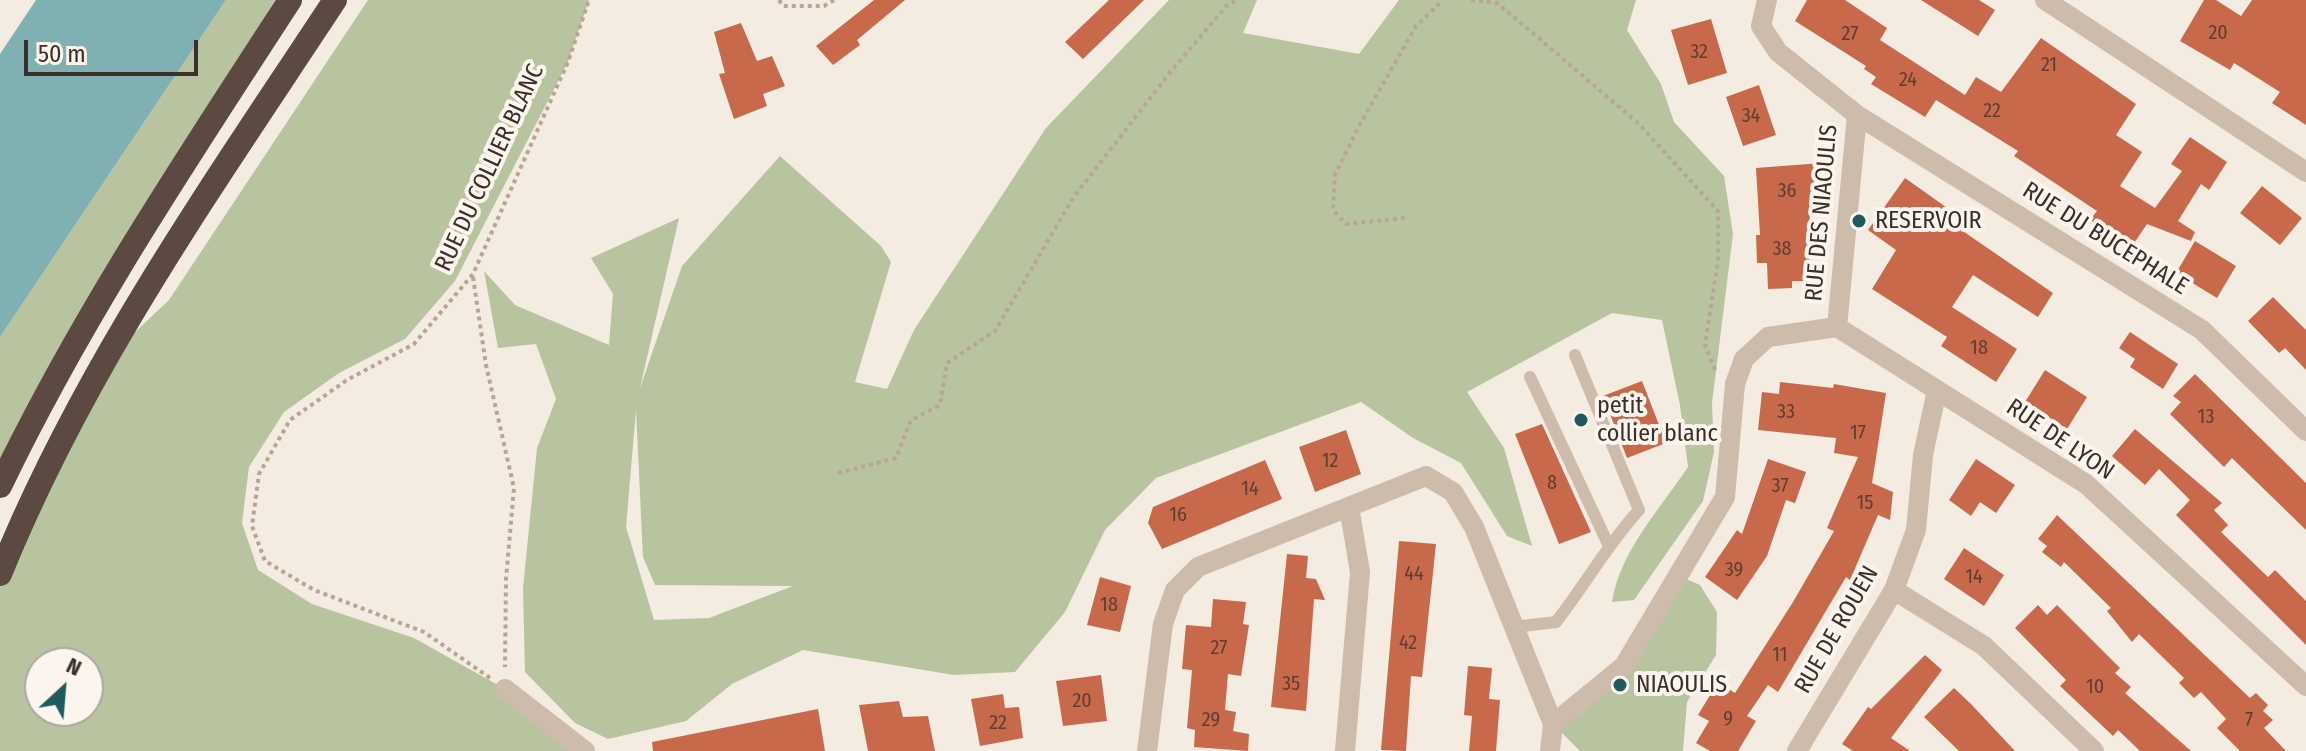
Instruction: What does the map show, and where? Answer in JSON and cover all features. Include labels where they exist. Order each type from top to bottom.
[{"type":"highway","points":[[0,486],[66,354],[117,267],[290,0]]},
{"type":"highway","points":[[0,574],[96,369],[147,285],[335,0]]},
{"type":"street","name":"RUE DES NIAOULIS","points":[[1553,724],[1624,666],[1725,497],[1735,384],[1744,359],[1768,337],[1837,327],[1857,115],[1778,52],[1761,26],[1767,0]]},
{"type":"street","points":[[2045,0],[2306,172]]},
{"type":"street","name":"RUE DU BUCEPHALE","points":[[1857,115],[2202,330],[2306,431]]},
{"type":"street","name":"RUE DE LYON","points":[[1837,327],[2086,484],[2306,686]]},
{"type":"street","name":"RUE DE ROUEN","points":[[1797,751],[1894,590],[1916,530],[1923,455],[1937,390]]},
{"type":"street","points":[[1147,751],[1163,624],[1175,590],[1198,567],[1426,476],[1453,492],[1474,527],[1553,724],[1550,751]]},
{"type":"street","points":[[1345,751],[1360,572],[1349,507]]},
{"type":"street","points":[[1894,590],[1984,646],[2094,751]]},
{"type":"street","points":[[505,689],[585,751]]},
{"type":"lane","points":[[1514,627],[1556,622],[1585,585],[1608,544],[1639,510],[1575,355]]},
{"type":"lane","points":[[1530,377],[1608,544]]},
{"type":"path","name":"RUE DU COLLIER BLANC","points":[[505,689],[424,632],[314,590],[265,561],[252,526],[259,474],[290,420],[347,380],[414,344],[473,274],[568,62],[589,0]]},
{"type":"path","points":[[779,0],[783,6],[824,6],[834,0]]},
{"type":"path","points":[[838,473],[896,458],[911,420],[940,405],[947,363],[995,331],[1073,198],[1168,75],[1229,2],[1237,0]]},
{"type":"path","points":[[1405,218],[1346,224],[1333,210],[1335,175],[1416,26],[1443,0]]},
{"type":"path","points":[[1471,0],[1497,3],[1541,40],[1639,124],[1718,211],[1718,260],[1705,345],[1712,369],[1735,384]]},
{"type":"path","points":[[473,274],[486,365],[514,488],[506,579],[505,689]]},
{"type":"green space","points":[[226,0],[275,0],[66,354],[0,486],[0,337]]},
{"type":"green space","points":[[368,0],[589,0],[568,62],[455,281],[405,339],[339,373],[284,412],[249,467],[242,523],[258,570],[312,604],[414,638],[505,689],[585,751],[0,751],[0,574],[96,369],[169,300]]},
{"type":"green space","points":[[1169,0],[1257,0],[1243,33],[1359,54],[1399,0],[1636,0],[1627,30],[1661,84],[1674,122],[1724,176],[1733,234],[1712,403],[1714,452],[1703,501],[1634,600],[1612,602],[1616,583],[1632,548],[1688,467],[1680,405],[1662,320],[1612,313],[1467,392],[1504,448],[1532,546],[1507,536],[1461,463],[1413,438],[1361,402],[1156,478],[1105,530],[1065,612],[1015,672],[954,675],[803,650],[732,684],[686,721],[608,739],[575,723],[525,672],[523,588],[537,448],[556,399],[536,344],[498,348],[484,271],[515,305],[609,345],[613,294],[591,258],[679,218],[640,388],[682,266],[780,156],[881,246],[891,262],[855,382],[887,389],[914,330],[1046,128]],"holes":[[[636,410],[643,557],[655,585],[793,586],[709,618],[654,620],[626,527]]]},
{"type":"green space","points":[[1677,575],[1700,585],[1717,612],[1716,655],[1687,702],[1683,751],[1580,751],[1553,724],[1624,666]]},
{"type":"water","points":[[36,0],[226,0],[0,337],[0,54]]},
{"type":"building","points":[[874,0],[905,0],[857,40],[860,45],[833,65],[816,46]]},
{"type":"building","points":[[1109,0],[1144,0],[1083,59],[1065,42]]},
{"type":"building","points":[[1807,0],[1845,0],[1887,28],[1880,40],[1965,95],[1976,77],[2001,92],[2041,38],[2136,104],[2116,135],[2142,152],[2120,186],[2155,208],[2182,171],[2171,164],[2190,137],[2227,162],[2209,190],[2201,184],[2178,221],[2195,232],[2191,241],[2147,224],[2132,246],[2090,220],[2097,211],[2014,156],[2018,151],[1936,100],[1925,117],[1871,84],[1876,77],[1864,69],[1866,66],[1795,21]]},
{"type":"building","points":[[1921,0],[1979,0],[1995,10],[1978,36]]},
{"type":"building","points":[[2204,0],[2216,0],[2241,16],[2252,0],[2306,0],[2306,125],[2272,103],[2280,92],[2234,63],[2230,70],[2180,41]]},
{"type":"building","points":[[1711,19],[1727,73],[1688,85],[1671,30]]},
{"type":"building","points":[[741,23],[757,61],[772,56],[785,86],[763,94],[767,106],[734,119],[719,74],[725,73],[714,32]]},
{"type":"building","points":[[1759,85],[1776,135],[1743,146],[1726,97]]},
{"type":"building","points":[[1822,163],[1824,191],[1810,192],[1809,281],[1792,281],[1792,288],[1768,289],[1767,263],[1757,263],[1756,235],[1760,235],[1756,168]]},
{"type":"building","points":[[1905,178],[1960,217],[1954,225],[2053,293],[2038,317],[1973,275],[1952,307],[2017,349],[1996,382],[1941,346],[1947,337],[1872,289],[1896,250],[1868,230]]},
{"type":"building","points":[[2262,186],[2302,218],[2280,245],[2240,213]]},
{"type":"building","points":[[2195,241],[2236,266],[2217,298],[2176,273]]},
{"type":"building","points":[[2273,297],[2306,330],[2306,370],[2285,348],[2279,353],[2248,321]]},
{"type":"building","points":[[2130,332],[2178,364],[2163,389],[2130,367],[2135,359],[2119,348]]},
{"type":"building","points":[[2045,370],[2087,397],[2067,429],[2025,402]]},
{"type":"building","points":[[2195,374],[2306,483],[2306,530],[2232,458],[2224,467],[2170,414],[2181,402],[2173,396]]},
{"type":"building","points":[[1642,381],[1666,443],[1627,458],[1603,396]]},
{"type":"building","points":[[1780,382],[1833,388],[1834,384],[1886,393],[1872,483],[1893,492],[1890,520],[1878,515],[1850,580],[1846,577],[1778,692],[1768,685],[1747,716],[1756,721],[1738,751],[1710,751],[1696,743],[1709,721],[1698,715],[1718,682],[1735,693],[1793,602],[1834,531],[1827,528],[1858,457],[1834,453],[1836,438],[1758,430],[1762,392],[1779,394]]},
{"type":"building","points":[[1542,424],[1591,532],[1559,544],[1515,434]]},
{"type":"building","points":[[2135,429],[2222,503],[2214,510],[2228,525],[2221,532],[2268,577],[2275,570],[2306,601],[2306,645],[2176,515],[2190,500],[2159,469],[2145,485],[2112,456]]},
{"type":"building","points":[[1346,430],[1361,474],[1315,492],[1299,447]]},
{"type":"building","points":[[1768,459],[1806,472],[1795,503],[1786,500],[1767,556],[1737,600],[1705,577],[1737,530],[1742,534]]},
{"type":"building","points":[[1976,459],[2015,485],[1996,513],[1980,502],[1971,516],[1949,500]]},
{"type":"building","points":[[1265,460],[1282,499],[1162,549],[1148,523],[1153,507]]},
{"type":"building","points":[[2057,515],[2250,698],[2256,693],[2268,705],[2263,711],[2273,720],[2264,728],[2286,751],[2240,751],[2217,728],[2226,719],[2201,692],[2194,698],[2179,683],[2184,678],[2139,634],[2132,642],[2107,611],[2111,608],[2064,562],[2061,567],[2042,552],[2047,546],[2038,539]]},
{"type":"building","points":[[1399,541],[1436,544],[1422,677],[1411,676],[1406,751],[1381,750]]},
{"type":"building","points":[[1964,548],[2004,575],[1984,606],[1944,579]]},
{"type":"building","points":[[1287,554],[1308,556],[1306,578],[1316,579],[1325,600],[1314,599],[1306,711],[1271,707]]},
{"type":"building","points":[[1100,577],[1131,586],[1120,632],[1087,625]]},
{"type":"building","points":[[1213,599],[1246,602],[1243,624],[1249,625],[1241,676],[1228,674],[1225,710],[1236,712],[1233,731],[1249,734],[1248,751],[1194,747],[1195,730],[1187,728],[1192,670],[1182,669],[1186,625],[1211,627]]},
{"type":"building","points":[[2038,605],[2047,615],[2057,605],[2120,668],[2115,673],[2131,687],[2125,693],[2191,751],[2140,751],[2118,730],[2113,736],[2060,686],[2066,680],[2015,628]]},
{"type":"building","points":[[1925,655],[1942,670],[1891,738],[1910,751],[1853,751],[1842,744],[1868,707],[1871,709]]},
{"type":"building","points":[[1468,666],[1492,668],[1489,699],[1500,700],[1496,751],[1469,751],[1472,716],[1464,715]]},
{"type":"building","points":[[1101,675],[1107,721],[1063,726],[1056,681]]},
{"type":"building","points":[[1954,688],[2015,751],[1959,751],[1924,717]]},
{"type":"building","points":[[1003,694],[1005,708],[1019,707],[1023,738],[980,746],[971,699]]},
{"type":"building","points":[[899,701],[903,717],[928,716],[935,751],[868,751],[859,705]]},
{"type":"building","points":[[818,709],[825,751],[653,751],[652,742]]},
{"type":"place","name":"RESERVOIR","points":[[1859,221]]},
{"type":"place","name":"petit collier blanc","points":[[1581,420]]},
{"type":"place","name":"NIAOULIS","points":[[1620,685]]}]
